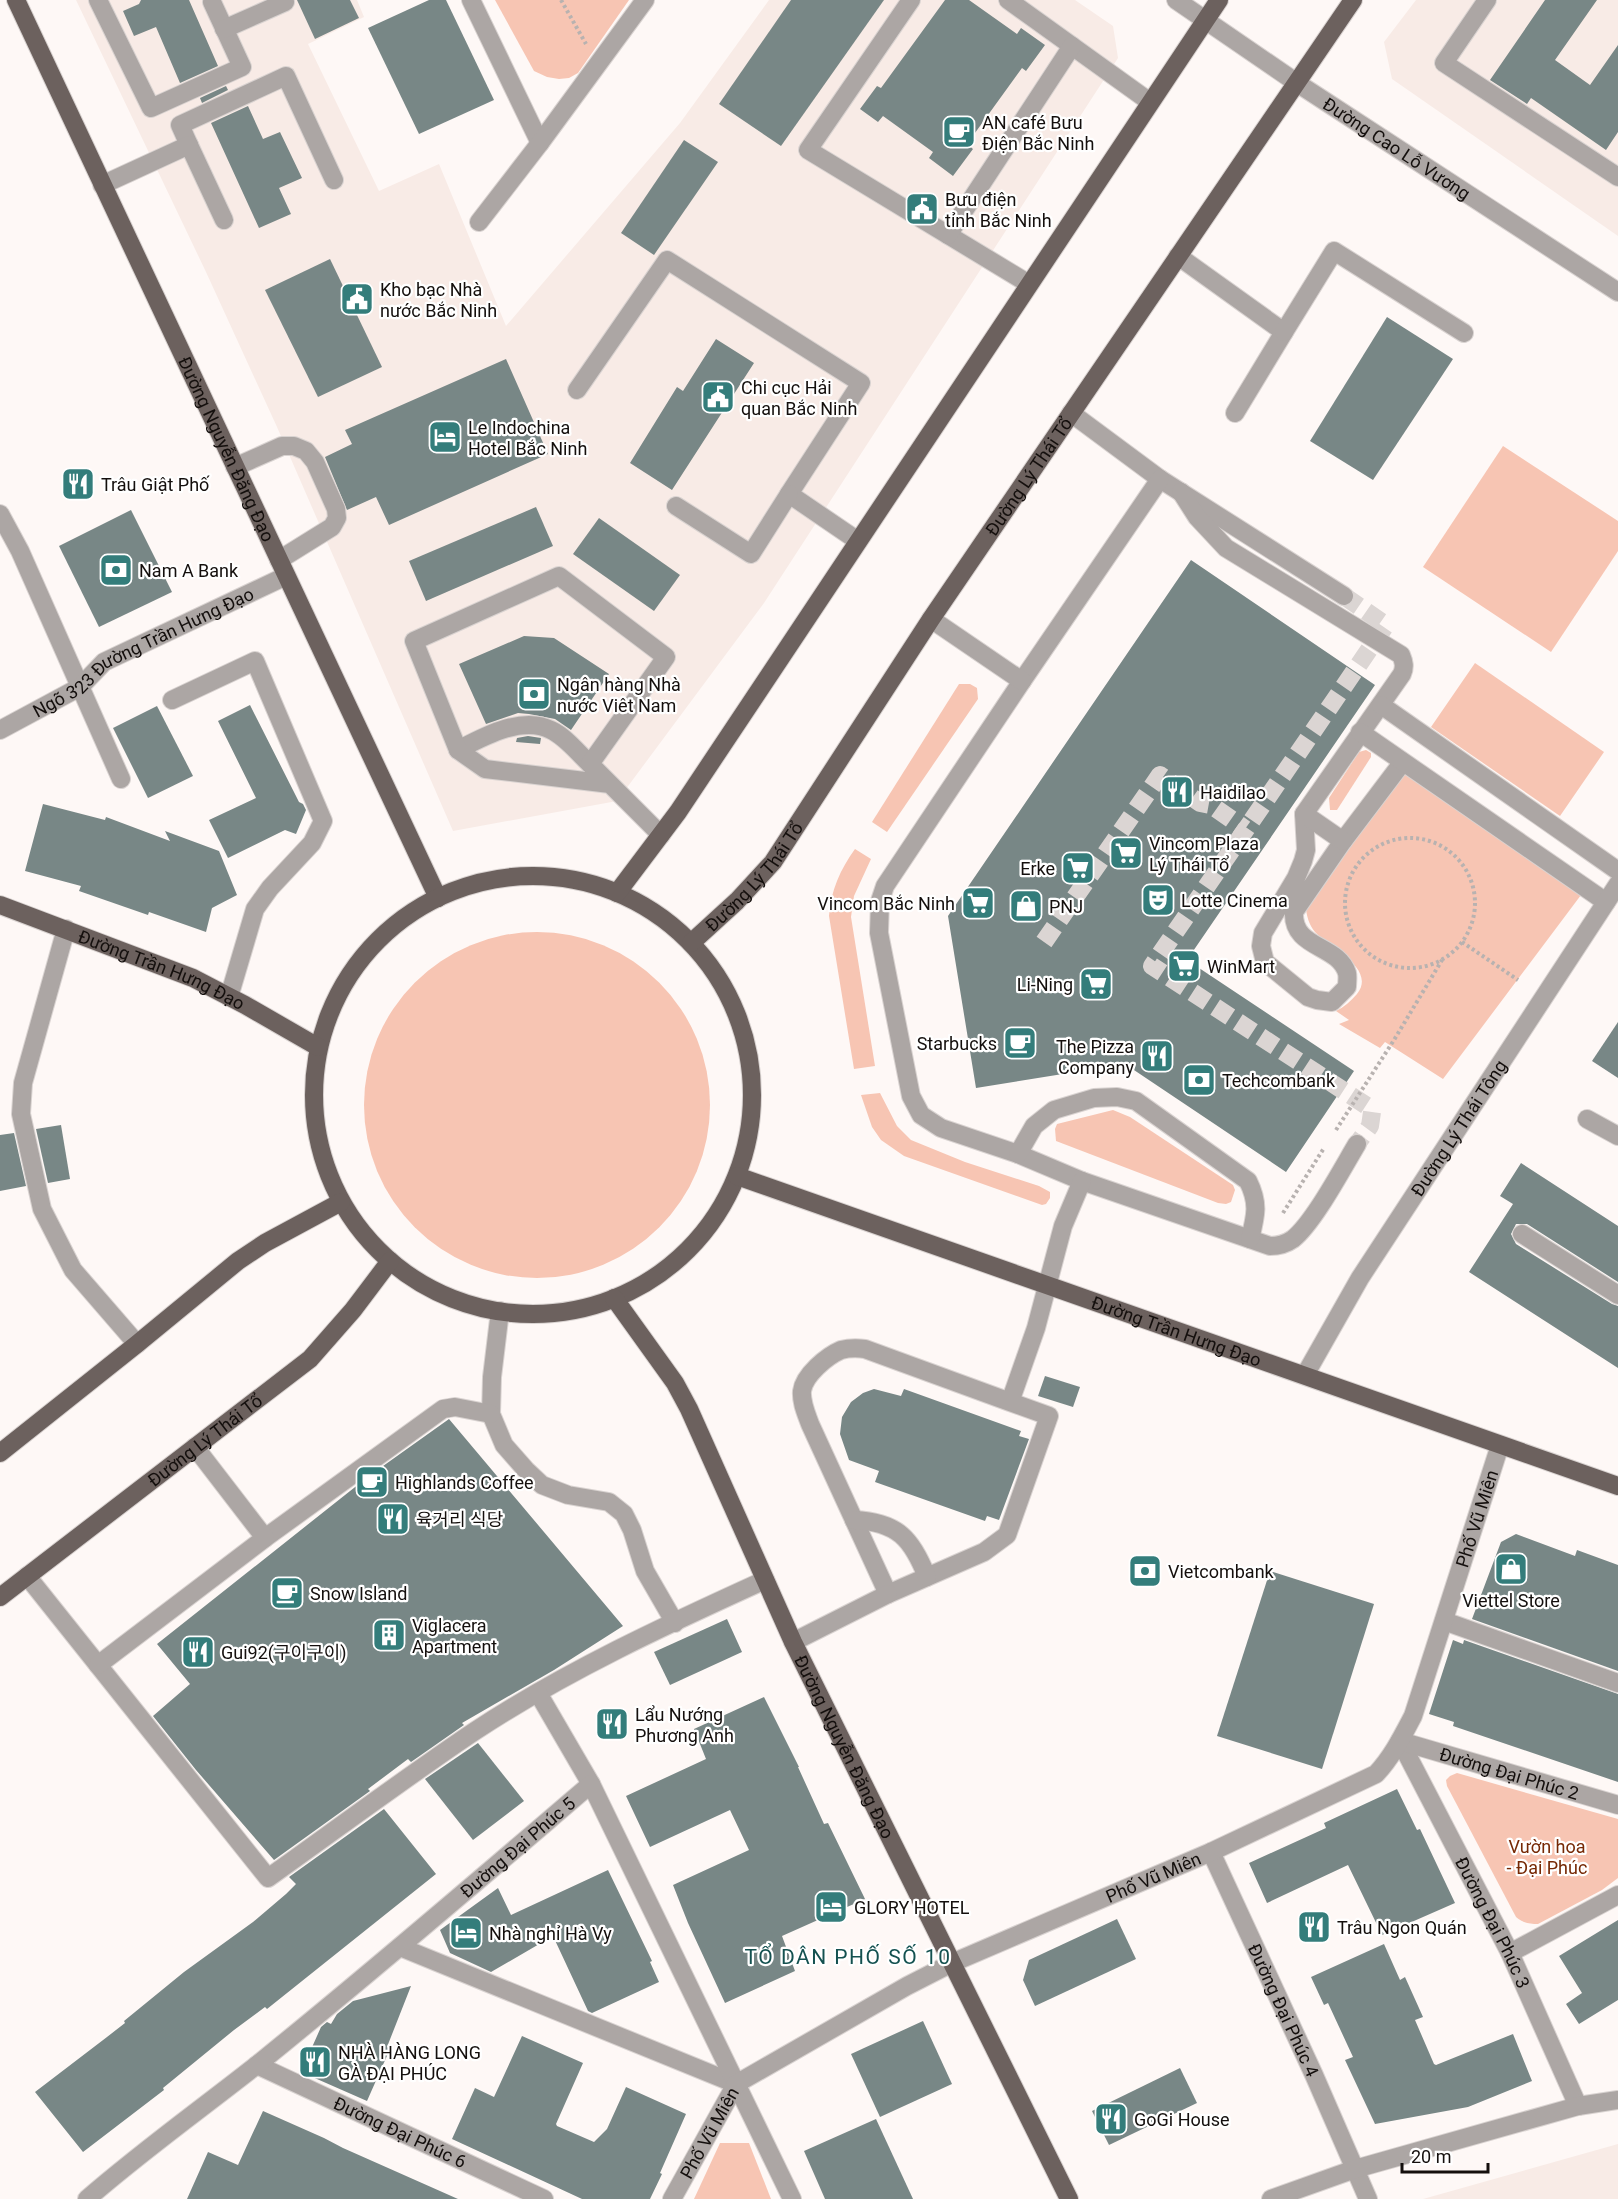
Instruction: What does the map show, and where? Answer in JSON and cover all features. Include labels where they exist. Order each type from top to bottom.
[{"type":"main road","name":"Đường Nguyễn Đăng Đạo","points":[[16,0],[438,898]]},
{"type":"main road","points":[[617,893],[661,835],[1219,0]]},
{"type":"main road","name":"Đường Lý Thái Tổ","points":[[691,943],[737,901],[773,862],[931,619],[1353,0]]},
{"type":"main road","points":[[523,876],[571,880],[617,893],[657,914],[691,943],[712,968],[729,996],[741,1025],[749,1057],[753,1089],[751,1122],[745,1154],[737,1176],[711,1223],[681,1256],[645,1282],[614,1298],[582,1308],[548,1313],[500,1311],[464,1303],[418,1281],[390,1261],[363,1234],[341,1202],[326,1169],[316,1136],[313,1091],[318,1047],[335,999],[362,957],[399,921],[438,898],[475,884],[523,876]]},
{"type":"main road","name":"Đường Trần Hưng Đạo","points":[[0,905],[193,978],[318,1047]]},
{"type":"main road","name":"Đường Trần Hưng Đạo","points":[[737,1176],[1618,1486]]},
{"type":"main road","points":[[0,1453],[238,1261],[265,1243],[341,1202]]},
{"type":"main road","name":"Đường Lý Thái Tổ","points":[[0,1597],[320,1349],[390,1261]]},
{"type":"main road","name":"Đường Nguyễn Đăng Đạo","points":[[614,1298],[682,1395],[793,1642],[1069,2199]]},
{"type":"street","points":[[98,0],[151,108],[242,67],[212,2]]},
{"type":"street","points":[[471,0],[540,143]]},
{"type":"street","points":[[478,222],[540,143],[645,0]]},
{"type":"street","points":[[911,0],[808,150],[1029,284]]},
{"type":"street","points":[[1008,0],[1150,102]]},
{"type":"street","name":"Đường Cao Lỗ Vương","points":[[1176,0],[1297,83],[1618,292]]},
{"type":"street","points":[[1487,0],[1444,63],[1618,177]]},
{"type":"street","points":[[224,29],[285,2]]},
{"type":"street","points":[[948,235],[1072,46]]},
{"type":"street","points":[[224,220],[180,125],[286,76],[334,180]]},
{"type":"street","points":[[102,185],[189,145]]},
{"type":"street","points":[[1235,413],[1334,251],[1464,333]]},
{"type":"street","points":[[1178,256],[1284,332]]},
{"type":"street","points":[[577,390],[667,260],[861,383],[751,554],[676,506]]},
{"type":"street","points":[[1071,413],[1160,479],[1344,596]]},
{"type":"street","name":"Ngõ 323 Đường Trần Hưng Đạo","points":[[0,730],[80,687],[104,662],[283,568],[332,527],[336,521],[336,509],[315,462],[306,451],[288,445],[276,448],[235,467]]},
{"type":"street","points":[[1160,479],[892,874],[880,901],[878,918],[911,1096],[921,1116],[942,1128],[1018,1154],[1082,1181],[1270,1246],[1283,1244],[1293,1239],[1325,1196],[1357,1144]]},
{"type":"street","points":[[1181,492],[1197,517],[1226,548],[1401,655],[1404,670],[1304,814],[1306,850],[1303,861],[1296,878],[1264,930],[1261,946],[1265,962],[1308,997],[1332,1002],[1347,987],[1348,974],[1341,961],[1298,932],[1294,922],[1294,912],[1401,763]]},
{"type":"street","points":[[789,494],[858,541]]},
{"type":"street","points":[[0,514],[20,551],[121,779]]},
{"type":"street","points":[[590,764],[666,657],[559,576],[414,641],[458,750],[485,769],[610,784]]},
{"type":"street","points":[[931,619],[1022,681]]},
{"type":"street","points":[[172,700],[255,662],[323,821],[312,843],[270,888],[255,909],[229,997]]},
{"type":"street","points":[[1381,705],[1618,872]]},
{"type":"street","points":[[458,750],[509,728],[535,726],[551,730],[590,764],[661,835]]},
{"type":"street","points":[[1360,732],[1401,763],[1606,902]]},
{"type":"street","points":[[1304,814],[1343,841]]},
{"type":"street","name":"Đường Lý Thái Tông","points":[[1305,1376],[1360,1278],[1618,884]]},
{"type":"street","points":[[66,929],[23,1083],[21,1114],[42,1209],[73,1270],[137,1344]]},
{"type":"street","points":[[1018,1154],[1034,1126],[1054,1110],[1094,1098],[1118,1096],[1137,1101],[1248,1180],[1256,1197],[1256,1218],[1250,1239]]},
{"type":"street","points":[[1587,1119],[1618,1136]]},
{"type":"street","points":[[1010,1402],[1036,1328],[1063,1226],[1082,1181]]},
{"type":"street","points":[[1522,1233],[1618,1295]]},
{"type":"street","points":[[500,1311],[492,1377],[491,1414],[504,1445],[542,1485],[568,1495],[609,1502],[624,1514],[632,1530],[645,1571],[675,1623]]},
{"type":"street","points":[[793,1642],[888,1594],[984,1552],[1007,1536],[1049,1416],[865,1349],[854,1348],[830,1356],[811,1374],[802,1388],[802,1400],[810,1424],[888,1594]]},
{"type":"street","points":[[98,1665],[265,1538],[443,1409],[455,1407],[491,1414]]},
{"type":"street","name":"Phố Vũ Miên","points":[[672,2199],[736,2084],[952,1963],[1211,1852],[1370,1777],[1387,1762],[1413,1716],[1500,1444]]},
{"type":"street","points":[[195,1447],[265,1538]]},
{"type":"street","points":[[854,1520],[868,1521],[894,1529],[917,1552],[927,1577]]},
{"type":"street","points":[[27,1576],[268,1878],[476,1731],[538,1693],[606,1655],[765,1580]]},
{"type":"street","points":[[1444,1621],[1618,1683]]},
{"type":"street","points":[[538,1693],[591,1784]]},
{"type":"street","name":"Đường Đại Phúc 2","points":[[1400,1741],[1618,1805]]},
{"type":"street","name":"Đường Đại Phúc 3","points":[[1400,1741],[1510,1953],[1578,2106]]},
{"type":"street","name":"Đường Đại Phúc 5","points":[[87,2199],[120,2170],[257,2065],[591,1784],[792,2199]]},
{"type":"street","name":"Đường Đại Phúc 4","points":[[1211,1852],[1314,2075],[1368,2199]]},
{"type":"street","points":[[1510,1953],[1618,1894]]},
{"type":"street","points":[[400,1947],[736,2084]]},
{"type":"street","name":"Đường Đại Phúc 6","points":[[257,2065],[544,2199]]},
{"type":"street","points":[[1271,2199],[1355,2169],[1578,2106],[1618,2100]]},
{"type":"path","points":[[561,0],[590,51]]},
{"type":"path","points":[[1278,1220],[1394,1040],[1442,959],[1462,942],[1473,919],[1474,889],[1461,862],[1450,852],[1424,839],[1408,837],[1394,839],[1373,848],[1357,863],[1347,883],[1344,905],[1348,927],[1360,946],[1377,960],[1398,967],[1421,967],[1442,959]]},
{"type":"path","points":[[1462,942],[1518,980]]},
{"type":"shaded area","points":[[76,0],[357,0],[364,17],[308,44],[379,191],[439,164],[506,326],[680,123],[769,0],[1075,0],[1113,26],[1118,58],[764,603],[617,801],[453,831],[277,427]]},
{"type":"shaded area","points":[[1416,0],[1618,0],[1618,236],[1392,79],[1384,42]]},
{"type":"shaded area","points":[[1618,2144],[1618,2199],[1423,2199]]},
{"type":"green space","points":[[495,0],[629,0],[578,73],[569,78],[559,79],[534,71]]},
{"type":"green space","points":[[1503,446],[1618,521],[1618,551],[1551,652],[1423,567]]},
{"type":"green space","points":[[1475,663],[1604,752],[1560,816],[1431,727]]},
{"type":"green space","points":[[959,684],[970,684],[977,688],[978,699],[887,832],[872,822]]},
{"type":"green space","points":[[1366,750],[1371,753],[1371,757],[1337,810],[1330,810],[1329,798],[1359,752]]},
{"type":"green space","points":[[1402,763],[1581,895],[1443,1079],[1385,1042],[1380,1048],[1339,1024],[1349,1020],[1336,1011],[1357,994],[1362,985],[1361,976],[1349,959],[1315,932],[1306,906]]},
{"type":"green space","points":[[855,849],[871,859],[854,896],[851,917],[875,1066],[854,1069],[829,916],[837,881]]},
{"type":"green space","points":[[537,932],[571,936],[603,945],[647,971],[671,995],[697,1039],[706,1071],[710,1105],[706,1139],[697,1171],[671,1215],[647,1239],[603,1265],[571,1274],[537,1278],[503,1274],[471,1265],[427,1239],[403,1215],[377,1171],[368,1139],[364,1105],[368,1071],[377,1039],[403,995],[427,971],[471,945],[503,936]]},
{"type":"green space","points":[[880,1093],[897,1126],[911,1140],[965,1162],[1039,1186],[1050,1192],[1050,1198],[1046,1204],[1042,1205],[904,1156],[881,1140],[872,1127],[861,1095]]},
{"type":"green space","points":[[1113,1110],[1130,1117],[1233,1185],[1235,1190],[1231,1202],[1218,1203],[1056,1141],[1057,1124]]},
{"type":"green space","name":"Vườn hoa - Đại Phúc","points":[[1457,1773],[1618,1819],[1618,1878],[1602,1890],[1538,1924],[1526,1923],[1519,1919],[1447,1786],[1446,1780]]},
{"type":"green space","points":[[720,2143],[749,2143],[771,2199],[694,2199]]},
{"type":"building","points":[[141,0],[189,0],[218,66],[180,83],[156,27],[134,36],[123,11],[139,4]]},
{"type":"building","points":[[297,0],[350,0],[359,18],[315,39]]},
{"type":"building","points":[[429,0],[446,0],[494,100],[419,134],[368,28]]},
{"type":"building","points":[[791,0],[884,0],[781,146],[719,104]]},
{"type":"building","points":[[945,0],[969,0],[1017,34],[1021,28],[1045,45],[1026,71],[1022,68],[967,144],[973,149],[953,176],[929,158],[933,152],[883,116],[878,122],[860,109],[877,86],[881,88]]},
{"type":"building","points":[[1545,0],[1597,0],[1555,60],[1590,85],[1618,45],[1618,132],[1606,150],[1531,98],[1527,104],[1490,80]]},
{"type":"building","points":[[226,86],[228,90],[202,103],[200,98]]},
{"type":"building","points":[[248,106],[263,139],[280,132],[302,178],[279,188],[291,214],[259,228],[211,123]]},
{"type":"building","points":[[684,140],[718,162],[654,255],[621,233]]},
{"type":"building","points":[[330,259],[382,367],[318,397],[265,290]]},
{"type":"building","points":[[1387,317],[1453,359],[1373,480],[1310,441]]},
{"type":"building","points":[[716,339],[754,363],[672,490],[630,463],[677,387],[683,391]]},
{"type":"building","name":"Le Indochina Hotel Bắc Ninh","points":[[506,359],[548,454],[389,525],[376,497],[347,510],[325,457],[352,444],[345,430]]},
{"type":"building","points":[[536,507],[553,546],[426,601],[409,561]]},
{"type":"building","points":[[131,510],[172,592],[99,627],[59,546]]},
{"type":"building","points":[[599,518],[680,575],[654,611],[573,554]]},
{"type":"building","name":"Vincom Plaza Lý Thái Tổ","points":[[1191,560],[1375,685],[1187,960],[1354,1071],[1286,1172],[1125,1064],[976,1088],[948,916]]},
{"type":"building","name":"Ngân hàng Nhà nước Viêt Nam","points":[[524,636],[554,638],[609,674],[571,730],[555,719],[518,713],[486,724],[459,664]]},
{"type":"building","points":[[250,705],[299,802],[306,810],[296,834],[285,830],[228,858],[209,820],[256,798],[218,721]]},
{"type":"building","points":[[157,706],[193,776],[148,798],[113,728]]},
{"type":"building","points":[[528,736],[541,738],[540,744],[516,742],[517,738]]},
{"type":"building","points":[[43,804],[105,820],[106,817],[170,841],[165,831],[219,851],[237,895],[212,908],[206,932],[79,891],[81,886],[25,871]]},
{"type":"building","points":[[1618,1022],[1618,1078],[1592,1061]]},
{"type":"building","points":[[61,1125],[70,1179],[48,1183],[36,1129]]},
{"type":"building","points":[[14,1133],[26,1186],[0,1191],[0,1135]]},
{"type":"building","points":[[1521,1163],[1618,1226],[1618,1282],[1527,1224],[1516,1224],[1511,1234],[1516,1244],[1618,1306],[1618,1368],[1469,1272],[1513,1204],[1500,1196]]},
{"type":"building","points":[[1045,1376],[1080,1387],[1073,1407],[1038,1396]]},
{"type":"building","points":[[874,1389],[901,1396],[904,1389],[1021,1431],[1019,1436],[1029,1439],[999,1520],[987,1516],[985,1521],[875,1482],[879,1471],[849,1460],[840,1434],[842,1417],[851,1402],[863,1393]]},
{"type":"building","name":"Viglacera Apartment","points":[[449,1419],[623,1626],[554,1670],[462,1723],[464,1725],[411,1762],[408,1759],[368,1789],[370,1791],[274,1860],[196,1770],[153,1716],[190,1684],[157,1644],[369,1476]]},
{"type":"building","points":[[1516,1534],[1575,1556],[1577,1550],[1618,1565],[1618,1671],[1472,1619],[1501,1542]]},
{"type":"building","points":[[1270,1571],[1374,1604],[1322,1769],[1217,1736]]},
{"type":"building","points":[[727,1619],[742,1652],[670,1685],[654,1652]]},
{"type":"building","points":[[1453,1640],[1463,1644],[1464,1640],[1618,1694],[1618,1782],[1453,1726],[1454,1722],[1429,1714]]},
{"type":"building","points":[[764,1697],[824,1824],[828,1823],[865,1899],[782,1936],[795,1971],[725,2003],[673,1885],[749,1850],[730,1810],[650,1847],[626,1796],[706,1759],[694,1729]]},
{"type":"building","points":[[478,1743],[524,1801],[473,1840],[425,1779]]},
{"type":"building","points":[[1397,1789],[1417,1830],[1420,1829],[1455,1903],[1382,1935],[1348,1865],[1267,1903],[1249,1863],[1326,1828],[1324,1823]]},
{"type":"building","points":[[384,1809],[436,1874],[267,2009],[265,2007],[234,2030],[163,2088],[164,2090],[83,2152],[35,2092],[125,2023],[124,2021],[184,1972],[253,1922],[296,1884],[289,1877]]},
{"type":"building","points":[[608,1870],[652,1961],[650,1962],[659,1982],[592,2013],[588,2011],[553,1936],[491,1972],[450,1953],[440,1930],[498,1888],[511,1915]]},
{"type":"building","points":[[1117,1919],[1136,1959],[1035,2006],[1023,1980],[1029,1960]]},
{"type":"building","points":[[1618,1920],[1618,2000],[1579,2024],[1566,2004],[1582,1993],[1559,1956]]},
{"type":"building","points":[[1384,1944],[1400,1980],[1405,1977],[1423,2017],[1415,2020],[1434,2064],[1513,2034],[1532,2081],[1468,2107],[1375,2124],[1345,2060],[1353,2057],[1328,2003],[1324,2005],[1311,1977]]},
{"type":"building","points":[[411,1986],[387,2047],[390,2049],[367,2101],[301,2072],[321,2027],[327,2022],[331,2024],[337,2014],[353,2001]]},
{"type":"building","points":[[923,2021],[952,2084],[880,2117],[851,2054]]},
{"type":"building","points":[[522,2036],[583,2063],[557,2126],[594,2142],[607,2129],[626,2087],[686,2114],[650,2199],[582,2199],[452,2139],[475,2088],[494,2097]]},
{"type":"building","points":[[1180,2068],[1197,2103],[1109,2145],[1092,2111]]},
{"type":"building","points":[[263,2111],[458,2199],[187,2199],[208,2152],[238,2165]]},
{"type":"building","points":[[876,2119],[913,2199],[825,2199],[804,2151]]},
{"type":"tunnel","points":[[1344,596],[1386,625],[1152,966],[1367,1106],[1372,1112],[1370,1126],[1357,1144]]},
{"type":"tunnel","points":[[1044,942],[1160,775],[1200,803],[1211,805],[1245,829]]},
{"type":"place","name":"AN café Bưu Điện Bắc Ninh","points":[[959,132]]},
{"type":"place","name":"Bưu điện tỉnh Bắc Ninh","points":[[922,209]]},
{"type":"place","name":"Kho bạc Nhà nước Bắc Ninh","points":[[357,299]]},
{"type":"place","name":"Chi cục Hải quan Bắc Ninh","points":[[718,397]]},
{"type":"place","name":"Le Indochina Hotel Bắc Ninh","points":[[445,437]]},
{"type":"place","name":"Trâu Giật Phố","points":[[78,484]]},
{"type":"place","name":"Nam A Bank","points":[[116,570]]},
{"type":"place","name":"Ngân hàng Nhà nước Viêt Nam","points":[[534,694]]},
{"type":"place","name":"Haidilao","points":[[1177,792]]},
{"type":"place","name":"Vincom Plaza Lý Thái Tổ","points":[[1126,853]]},
{"type":"place","name":"Erke","points":[[1078,868]]},
{"type":"place","name":"Lotte Cinema","points":[[1158,900]]},
{"type":"place","name":"Vincom Bắc Ninh","points":[[978,903]]},
{"type":"place","name":"PNJ","points":[[1026,906]]},
{"type":"place","name":"WinMart","points":[[1184,966]]},
{"type":"place","name":"Li-Ning","points":[[1096,984]]},
{"type":"place","name":"Starbucks","points":[[1020,1043]]},
{"type":"place","name":"The Pizza Company","points":[[1157,1056]]},
{"type":"place","name":"Techcombank","points":[[1199,1080]]},
{"type":"place","name":"Highlands Coffee","points":[[372,1482]]},
{"type":"place","name":"육거리 식당","points":[[393,1519]]},
{"type":"place","name":"Viettel Store","points":[[1511,1569]]},
{"type":"place","name":"Vietcombank","points":[[1145,1571]]},
{"type":"place","name":"Snow Island","points":[[287,1593]]},
{"type":"place","name":"Viglacera Apartment","points":[[389,1635]]},
{"type":"place","name":"Gui92(구이구이)","points":[[198,1652]]},
{"type":"place","name":"Lẩu Nướng Phương Anh","points":[[612,1724]]},
{"type":"place","name":"GLORY HOTEL","points":[[831,1907]]},
{"type":"place","name":"Trâu Ngon Quán","points":[[1314,1927]]},
{"type":"place","name":"Nhà nghỉ Hà Vy","points":[[466,1933]]},
{"type":"place","name":"NHÀ HÀNG LONG GÀ ĐẠI PHÚC","points":[[315,2062]]},
{"type":"place","name":"GoGi House","points":[[1111,2119]]},
{"type":"district","name":"TỔ DÂN PHỐ SỐ 10","points":[[848,1957]]}]
